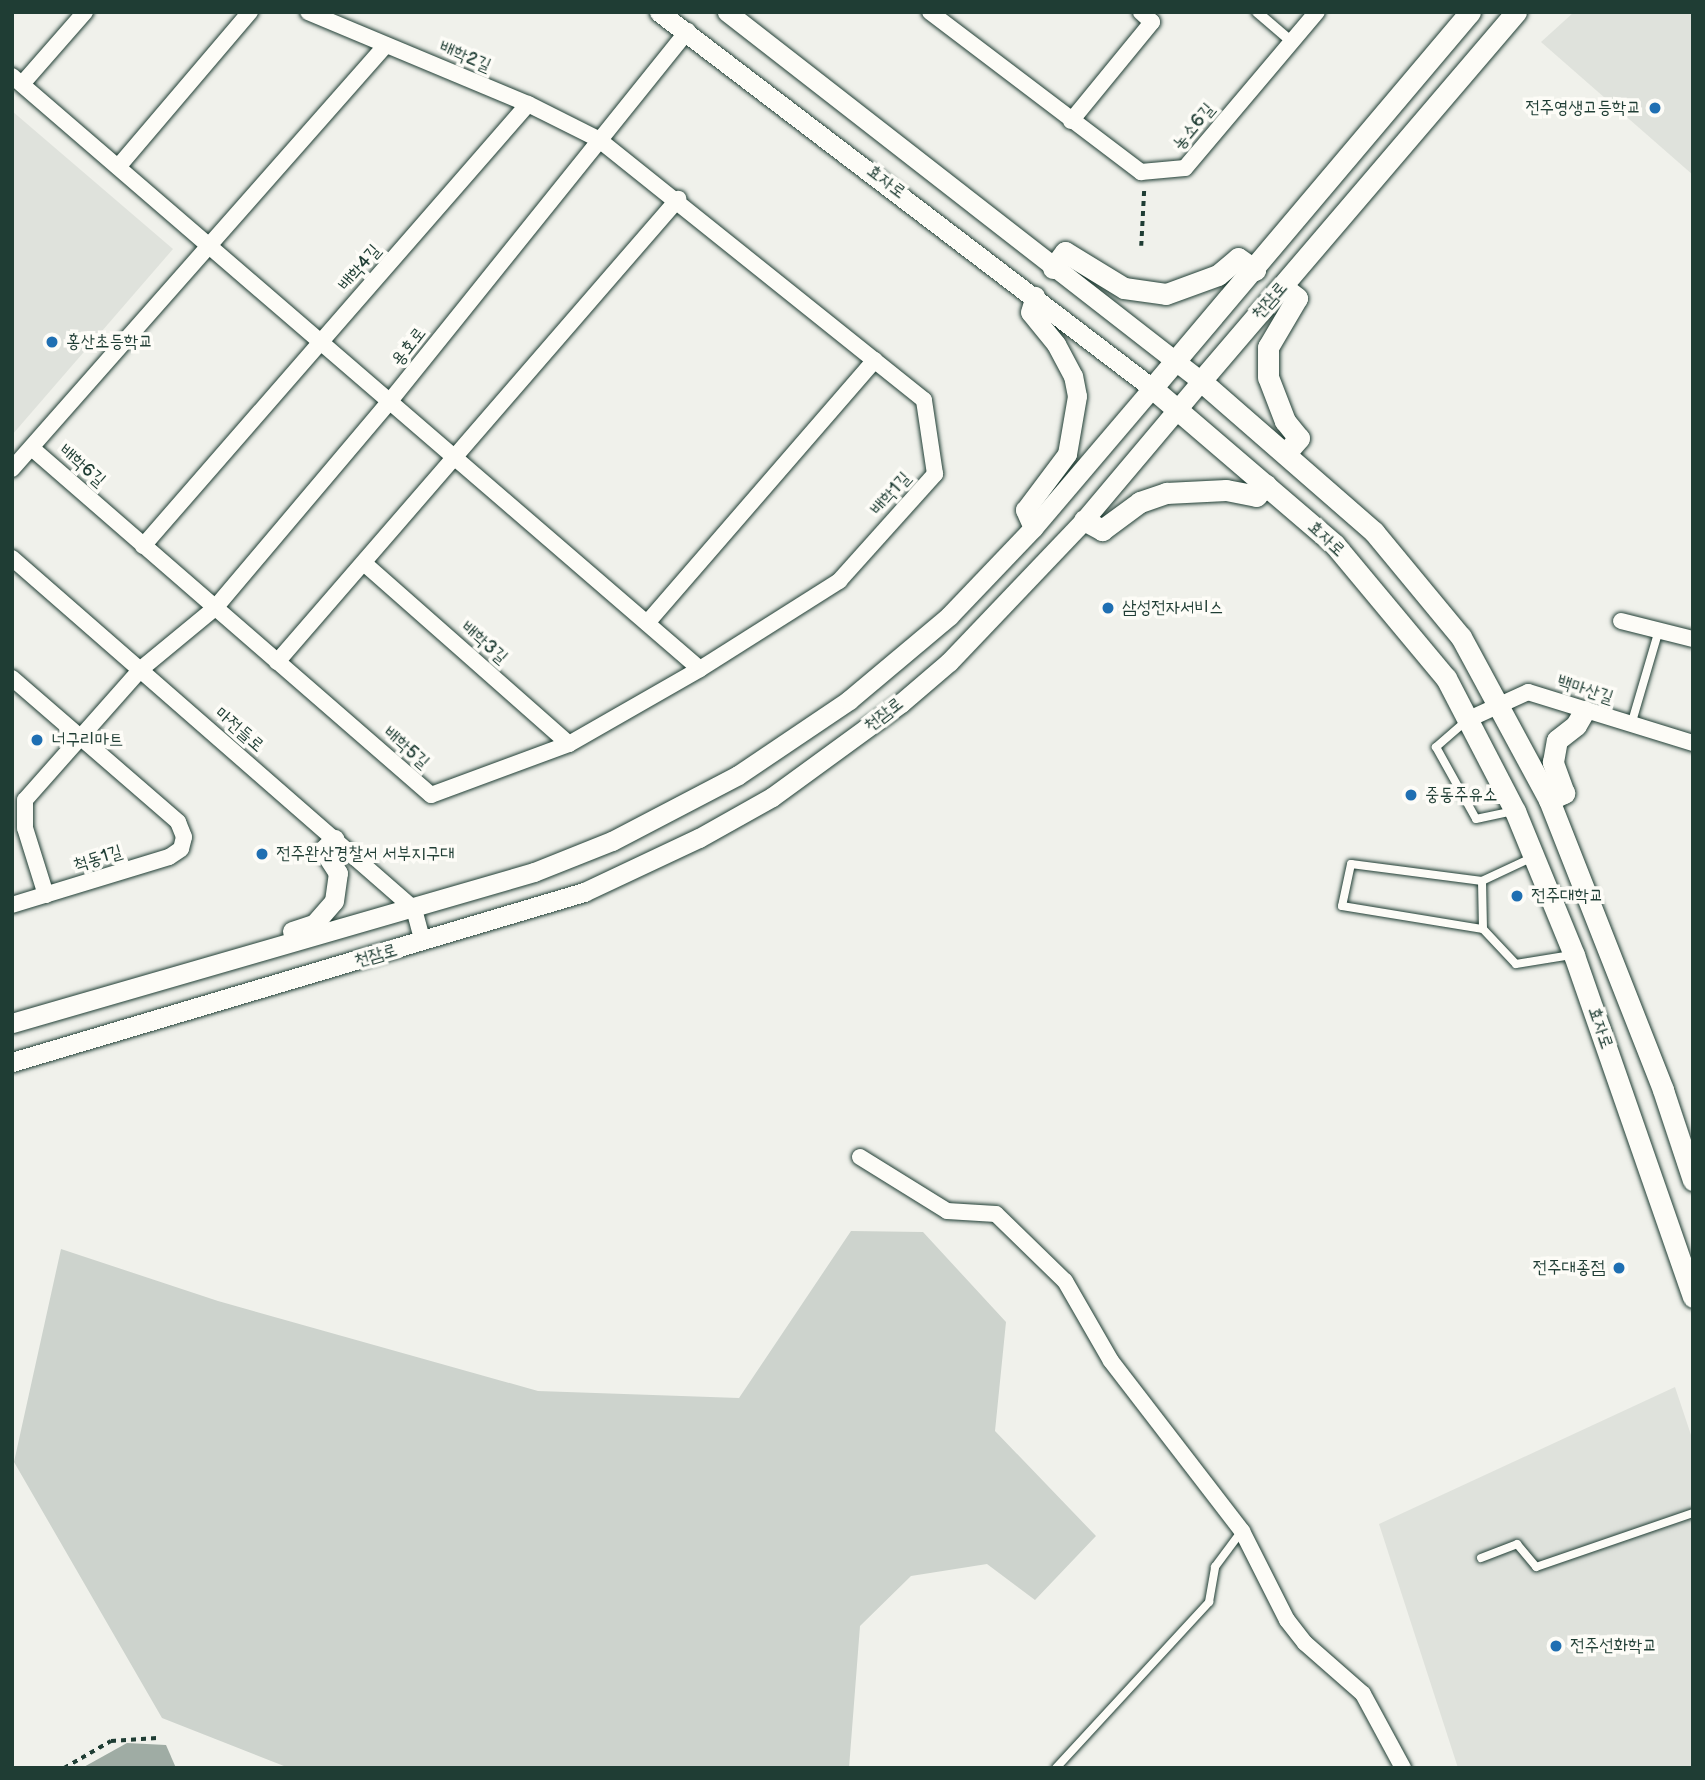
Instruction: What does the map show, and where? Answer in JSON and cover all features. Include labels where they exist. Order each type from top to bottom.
[{"type":"main road","name":"천잠로","points":[[1152,388],[1255,270],[1469,12]]},
{"type":"main road","name":"천잠로","points":[[1201,381],[1516,12]]},
{"type":"main road","points":[[1053,268],[1065,252],[1124,288],[1167,294],[1218,275],[1238,258],[1255,270]]},
{"type":"main road","points":[[1283,287],[1297,298],[1268,347],[1268,377],[1285,421],[1299,438],[1287,452]]},
{"type":"main road","name":"효자로","points":[[1201,381],[1287,452],[1374,532],[1430,595],[1501,704],[1549,800],[1658,1078],[1693,1180]]},
{"type":"main road","name":"효자로","points":[[1152,388],[1266,485],[1368,580],[1446,678],[1515,811],[1574,955],[1693,1297]]},
{"type":"main road","points":[[1084,520],[1102,530],[1140,502],[1166,493],[1226,489],[1256,496],[1266,485]]},
{"type":"main road","points":[[1549,800],[1564,793],[1553,762],[1557,740],[1576,725],[1584,711]]},
{"type":"street","points":[[85,12],[17,80],[700,669],[569,744]]},
{"type":"street","points":[[118,167],[250,12]]},
{"type":"street","name":"배학2길","points":[[308,12],[528,104],[598,139]]},
{"type":"street","name":"효자로","points":[[659,12],[688,31],[1152,388]]},
{"type":"street","name":"효자로","points":[[727,12],[1201,381]]},
{"type":"street","points":[[930,12],[1071,121],[1144,172]]},
{"type":"street","points":[[1071,121],[1152,22],[1141,12]]},
{"type":"street","points":[[1257,12],[1292,42]]},
{"type":"street","name":"농소6길","points":[[1144,172],[1185,168],[1317,12]]},
{"type":"street","name":"용호로","points":[[78,738],[141,669],[215,608],[390,401],[598,139],[688,31]]},
{"type":"street","points":[[211,247],[386,45]]},
{"type":"street","name":"배학4길","points":[[143,546],[528,104]]},
{"type":"street","name":"배학1길","points":[[598,139],[678,199],[924,400],[935,474],[839,581],[700,669]]},
{"type":"street","points":[[277,662],[457,459],[678,199]]},
{"type":"street","name":"배학6길","points":[[211,247],[34,450],[215,608]]},
{"type":"street","points":[[1033,528],[1025,510],[1067,454],[1077,396],[1073,376],[1056,344],[1030,312],[1035,296]]},
{"type":"street","points":[[647,623],[875,360]]},
{"type":"street","name":"천잠로","points":[[12,1062],[584,892],[699,838],[772,797],[901,703],[949,662],[1084,520],[1201,381]]},
{"type":"street","name":"천잠로","points":[[12,1023],[414,909],[534,872],[612,841],[738,775],[849,700],[949,616],[1033,528],[1152,388]]},
{"type":"street","points":[[12,469],[34,450]]},
{"type":"street","name":"마전들로","points":[[12,558],[414,909]]},
{"type":"street","name":"배학3길","points":[[365,564],[569,744]]},
{"type":"street","name":"배학5길","points":[[215,608],[431,795],[569,744]]},
{"type":"street","points":[[1621,621],[1658,633],[1693,639]]},
{"type":"street","name":"척동1길","points":[[12,678],[178,822],[184,837],[181,849],[169,857],[46,895]]},
{"type":"street","name":"백마산길","points":[[1469,719],[1528,692],[1693,743]]},
{"type":"street","points":[[12,905],[46,895],[25,828],[25,800],[78,738]]},
{"type":"street","points":[[287,945],[285,934],[314,924],[334,901],[338,873],[323,850],[334,839]]},
{"type":"street","points":[[414,909],[423,942]]},
{"type":"street","points":[[860,1157],[947,1211],[996,1214],[1065,1280],[1111,1361],[1242,1531],[1287,1620],[1305,1643],[1363,1694],[1403,1768]]},
{"type":"lane","points":[[1631,725],[1658,633]]},
{"type":"lane","points":[[1469,719],[1436,747],[1476,819],[1515,811]]},
{"type":"lane","points":[[1534,856],[1482,881],[1351,864],[1342,906],[1483,929],[1516,964],[1574,955]]},
{"type":"lane","points":[[1482,881],[1483,929]]},
{"type":"lane","points":[[1480,1558],[1517,1544],[1536,1567],[1693,1513]]},
{"type":"lane","points":[[1056,1768],[1209,1602],[1215,1567],[1242,1531]]},
{"type":"path","points":[[1141,246],[1144,172]]},
{"type":"path","points":[[64,1768],[111,1741],[157,1738]]},
{"type":"shaded area","name":"전주영생고등학교","points":[[1574,12],[1693,12],[1693,175],[1541,42]]},
{"type":"shaded area","name":"홍산초등학교","points":[[12,111],[173,249],[12,435]]},
{"type":"shaded area","points":[[851,1231],[923,1232],[1006,1322],[995,1431],[1096,1536],[1035,1600],[987,1564],[911,1576],[860,1626],[849,1768],[289,1768],[162,1718],[14,1462],[61,1249],[218,1301],[538,1391],[739,1398]]},
{"type":"shaded area","name":"전주선화학교","points":[[1675,1387],[1693,1441],[1693,1768],[1458,1768],[1379,1524]]},
{"type":"shaded area","points":[[127,1743],[166,1745],[176,1768],[82,1768]]},
{"type":"place","name":"전주영생고등학교","points":[[1655,108]]},
{"type":"place","name":"홍산초등학교","points":[[52,342]]},
{"type":"place","name":"삼성전자서비스","points":[[1108,608]]},
{"type":"place","name":"너구리마트","points":[[37,740]]},
{"type":"place","name":"중동주유소","points":[[1411,795]]},
{"type":"place","name":"전주완산경찰서 서부지구대","points":[[262,854]]},
{"type":"place","name":"전주대학교","points":[[1517,896]]},
{"type":"place","name":"전주대종점","points":[[1619,1268]]},
{"type":"place","name":"전주선화학교","points":[[1556,1646]]}]
